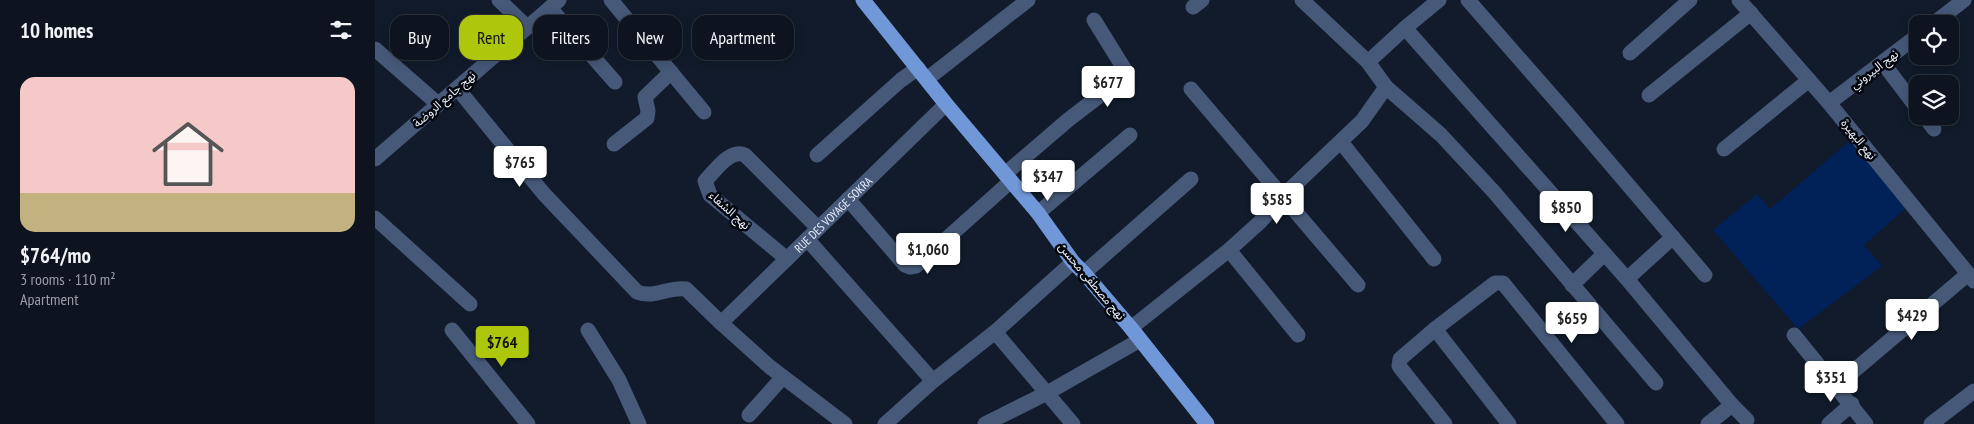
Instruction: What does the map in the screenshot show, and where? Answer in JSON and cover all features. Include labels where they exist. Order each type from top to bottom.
[{"type":"main road","name":"نهج مصطفى محسن","points":[[863,0],[946,104],[1038,213],[1073,262],[1085,273],[1136,334],[1207,424]]},
{"type":"street","points":[[499,0],[527,27]]},
{"type":"street","points":[[611,0],[704,112]]},
{"type":"street","points":[[817,155],[901,80],[923,74],[1028,0]]},
{"type":"street","points":[[1302,0],[1368,62],[1386,87],[1441,135],[1494,192],[1656,383]]},
{"type":"street","points":[[1368,62],[1405,28],[1421,5],[1439,0]]},
{"type":"street","points":[[1468,0],[1705,276]]},
{"type":"street","points":[[1630,53],[1690,0]]},
{"type":"street","name":"نهع البهيرة","points":[[1739,0],[1829,103],[1971,278]]},
{"type":"street","points":[[1945,15],[1964,0]]},
{"type":"street","points":[[554,4],[615,82]]},
{"type":"street","name":"نهج جامع الروضة","points":[[375,159],[554,4]]},
{"type":"street","points":[[1649,95],[1751,13]]},
{"type":"street","points":[[848,199],[905,264],[911,267],[916,266],[1067,120],[1124,77],[1125,70],[1094,20]]},
{"type":"street","points":[[1405,28],[1627,279],[1732,405],[1747,420]]},
{"type":"street","name":"نهج البيروني","points":[[1829,103],[1909,42]]},
{"type":"street","points":[[375,48],[438,104]]},
{"type":"street","points":[[1883,63],[1909,97]]},
{"type":"street","points":[[614,144],[647,118],[648,111],[645,97],[671,72]]},
{"type":"street","points":[[1725,149],[1809,80]]},
{"type":"street","points":[[985,424],[1047,393],[1136,334],[1260,222],[1282,196],[1341,142],[1362,121],[1386,87]]},
{"type":"street","points":[[457,88],[544,194],[637,292],[643,295],[682,288],[686,289],[783,378],[845,424]]},
{"type":"street","points":[[1191,89],[1358,285]]},
{"type":"street","name":"RUE DES VOYAGE SOKRA","points":[[721,323],[946,104]]},
{"type":"street","points":[[1931,125],[1934,129]]},
{"type":"street","points":[[1038,213],[1130,135]]},
{"type":"street","points":[[1341,142],[1434,259]]},
{"type":"street","name":"نهج الشفاء","points":[[787,259],[710,196],[705,181],[732,154],[739,152],[745,155],[818,228]]},
{"type":"street","points":[[1085,273],[1191,179]]},
{"type":"street","points":[[375,218],[471,304]]},
{"type":"street","points":[[1627,279],[1673,237]]},
{"type":"street","points":[[807,239],[933,381]]},
{"type":"street","points":[[1229,250],[1298,336]]},
{"type":"street","points":[[1572,285],[1604,254]]},
{"type":"street","points":[[885,424],[933,381],[995,332],[1073,262]]},
{"type":"street","points":[[1836,386],[1971,278]]},
{"type":"street","points":[[1445,424],[1399,366],[1400,359],[1435,329],[1495,283],[1503,283],[1617,424]]},
{"type":"street","points":[[1435,329],[1509,424]]},
{"type":"street","points":[[453,330],[528,424]]},
{"type":"street","points":[[588,330],[619,380],[639,424]]},
{"type":"street","points":[[995,332],[1073,424]]},
{"type":"street","points":[[1794,335],[1852,404],[1866,424]]},
{"type":"street","points":[[749,414],[783,378]]},
{"type":"street","points":[[1931,424],[1974,391]]},
{"type":"street","points":[[1829,424],[1852,404]]},
{"type":"street","points":[[1708,424],[1732,405]]},
{"type":"shaded area","points":[[1852,139],[1907,207],[1864,245],[1882,266],[1798,329],[1713,230],[1757,194],[1770,209]]}]
